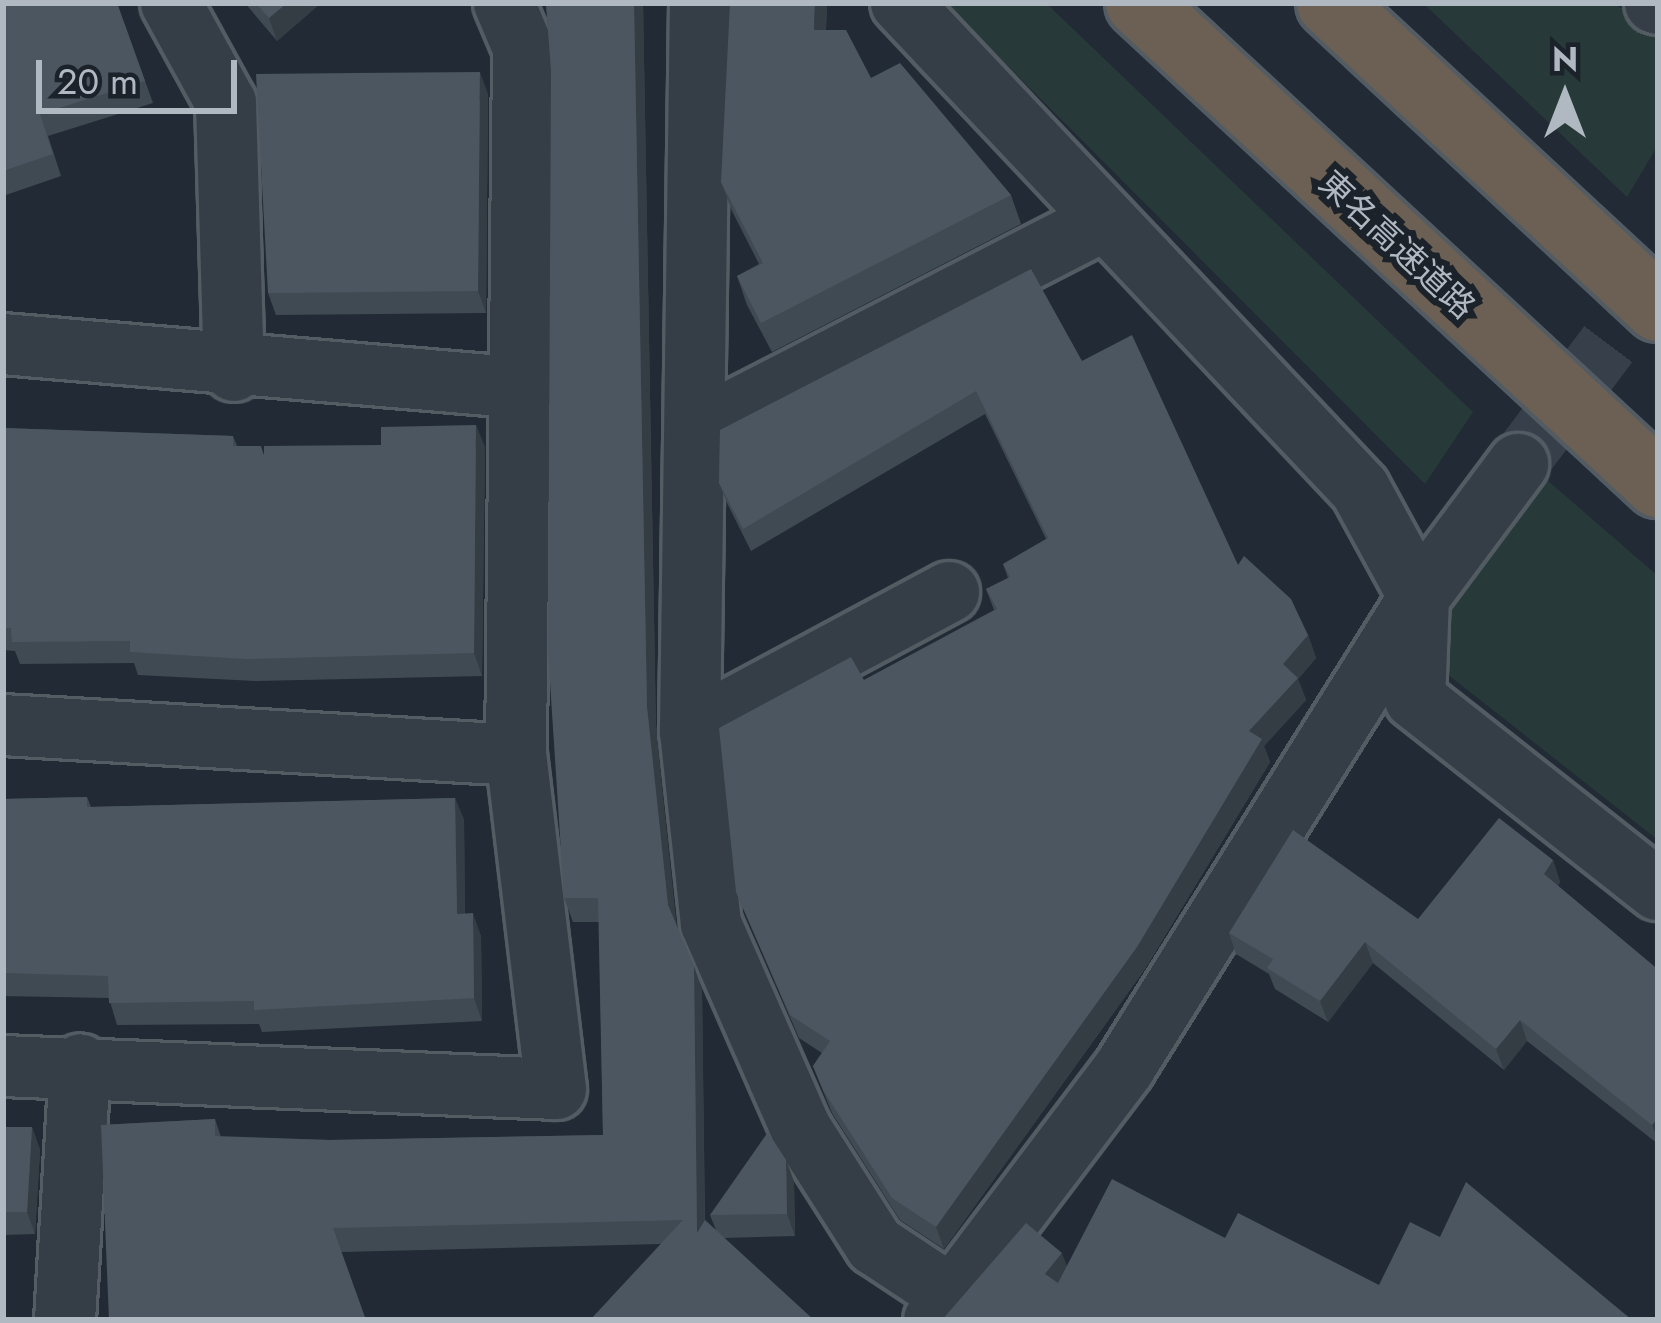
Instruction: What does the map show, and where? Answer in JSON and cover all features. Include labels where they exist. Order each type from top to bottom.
[{"type":"highway","name":"東名高速道路","points":[[1139,3],[1658,484]]},
{"type":"highway","points":[[1330,3],[1658,308]]},
{"type":"street","points":[[171,3],[226,103],[234,371]]},
{"type":"street","points":[[3,1066],[80,1064],[556,1089],[516,755],[524,388],[523,48],[504,3]]},
{"type":"street","points":[[700,3],[700,428],[690,730],[711,924],[801,1130],[875,1245],[943,1308],[1125,1067],[1419,597],[1518,464]]},
{"type":"street","points":[[901,3],[1360,489],[1419,597],[1414,699],[1658,890]]},
{"type":"street","points":[[700,428],[1104,220]]},
{"type":"street","points":[[3,344],[234,371],[524,388]]},
{"type":"street","points":[[690,730],[949,592]]},
{"type":"street","points":[[3,725],[516,755]]},
{"type":"street","points":[[64,1320],[80,1064]]},
{"type":"shaded area","points":[[945,3],[1046,3],[1473,412],[1425,484]]},
{"type":"shaded area","points":[[1423,3],[1611,3],[1658,26],[1658,145],[1627,197]]},
{"type":"shaded area","points":[[1539,473],[1658,576],[1658,840],[1442,670],[1435,621],[1513,528]]},
{"type":"building","points":[[3,3],[117,3],[145,81],[40,114],[53,154],[3,171]]},
{"type":"building","points":[[256,3],[287,3],[269,18]]},
{"type":"building","points":[[546,3],[634,3],[647,707],[668,905],[694,966],[697,1233],[705,1220],[814,1320],[590,1320],[683,1220],[333,1228],[366,1320],[109,1320],[101,1125],[215,1119],[215,1136],[330,1140],[603,1135],[598,898],[564,898],[548,651],[551,70]]},
{"type":"building","points":[[730,3],[815,3],[814,30],[846,30],[871,78],[900,63],[1011,195],[761,323],[737,276],[763,263],[721,182]]},
{"type":"building","points":[[480,72],[478,291],[268,293],[256,74]]},
{"type":"building","points":[[1031,269],[1082,361],[1132,335],[1238,565],[1244,556],[1291,599],[1308,635],[1283,664],[1298,678],[1249,731],[1262,739],[1137,947],[936,1227],[892,1198],[823,1090],[813,1066],[830,1041],[790,1015],[736,892],[719,728],[851,657],[864,680],[997,609],[986,589],[1010,577],[1003,564],[1048,538],[976,391],[743,529],[719,483],[720,430]]},
{"type":"building","points":[[476,425],[474,653],[247,659],[130,652],[130,641],[12,642],[11,628],[3,628],[3,428],[233,436],[233,446],[261,446],[264,456],[264,446],[381,445],[381,427]]},
{"type":"building","points":[[87,797],[87,807],[455,798],[457,914],[473,913],[474,998],[254,1010],[254,1001],[109,1003],[108,976],[3,973],[3,799]]},
{"type":"building","points":[[1499,818],[1553,860],[1544,874],[1655,967],[1658,963],[1658,1118],[1652,1125],[1520,1020],[1496,1049],[1365,942],[1320,1001],[1267,968],[1273,959],[1229,933],[1293,830],[1418,919]]},
{"type":"building","points":[[3,1127],[32,1127],[27,1212],[3,1212]]},
{"type":"building","points":[[768,1132],[786,1160],[787,1214],[710,1215]]},
{"type":"building","points":[[1112,1179],[1225,1238],[1238,1213],[1379,1285],[1410,1222],[1440,1237],[1466,1182],[1632,1320],[942,1320],[1026,1223],[1062,1253],[1045,1274],[1058,1283]]},
{"type":"tunnel","points":[[1518,464],[1658,278]]}]
